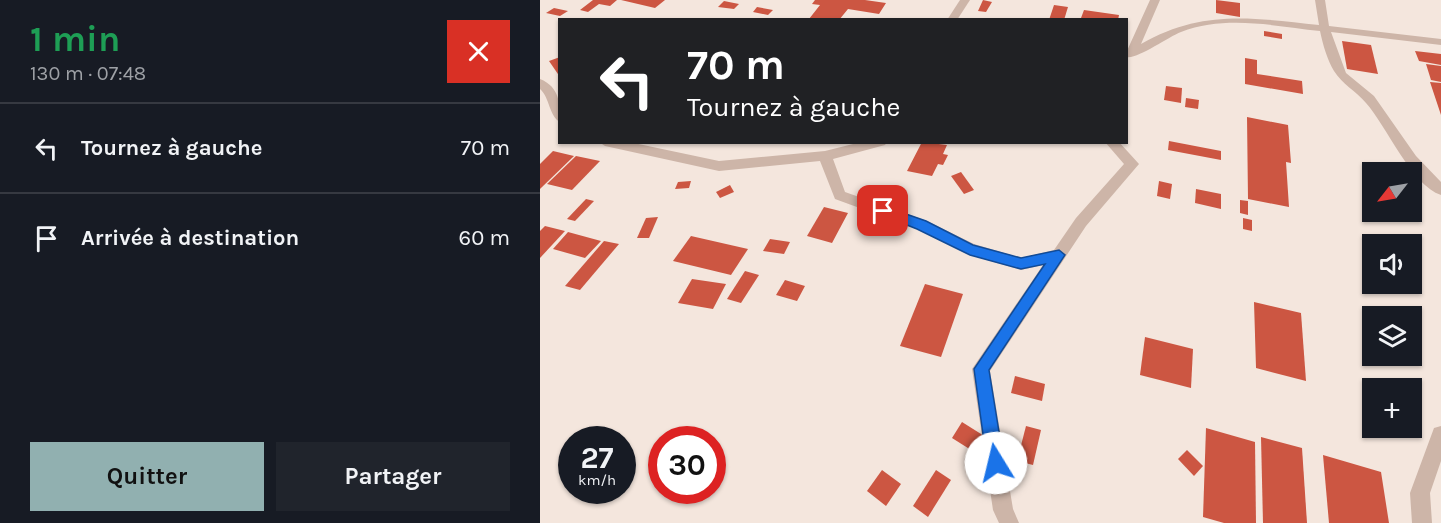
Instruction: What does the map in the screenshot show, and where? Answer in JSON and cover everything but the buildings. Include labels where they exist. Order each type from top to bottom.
[{"type":"street","points":[[953,18],[964,0]]},
{"type":"street","points":[[1129,59],[1155,0]]},
{"type":"street","points":[[1320,0],[1323,28],[1341,74],[1372,101],[1396,141],[1422,174],[1441,190]]},
{"type":"street","points":[[1129,59],[1161,37],[1209,22],[1268,23],[1441,42]]},
{"type":"street","points":[[540,82],[551,93],[558,112]]},
{"type":"street","points":[[614,144],[719,166],[825,156],[873,144]]},
{"type":"street","points":[[1009,523],[1003,510],[981,369],[1081,222],[1132,164],[1113,144]]},
{"type":"street","points":[[825,156],[840,195],[922,225],[970,249],[1021,264],[1059,255]]},
{"type":"street","points":[[1422,523],[1420,493],[1441,435]]},
{"type":"route","points":[[883,211],[922,225],[970,249],[1021,264],[1059,255],[981,369],[996,463]]}]
